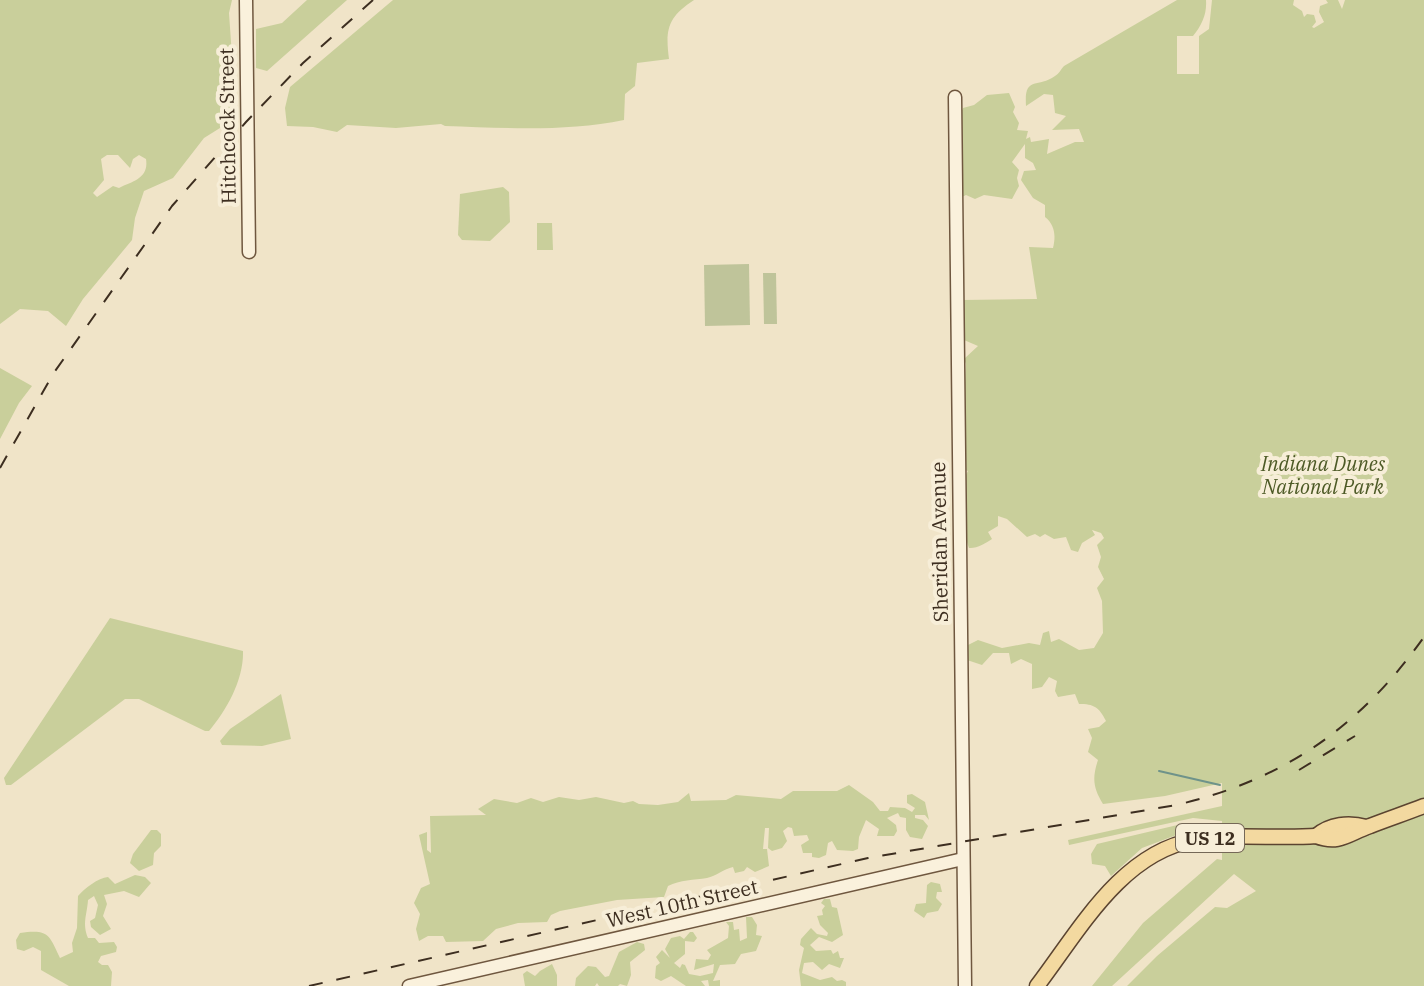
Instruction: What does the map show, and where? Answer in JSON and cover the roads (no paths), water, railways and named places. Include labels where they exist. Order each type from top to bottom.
[{"type":"main road","name":"US 12","points":[[1037,986],[1117,882],[1144,859],[1178,843],[1211,838],[1316,836],[1327,840],[1354,835],[1366,827],[1424,806]]},
{"type":"street","name":"Hitchcock Street","points":[[246,0],[249,252]]},
{"type":"street","name":"Sheridan Avenue","points":[[955,97],[965,986]]},
{"type":"street","name":"West 10th Street","points":[[409,986],[963,859]]},
{"type":"waterway","points":[[1159,771],[1220,785]]},
{"type":"railway","points":[[0,468],[53,374],[172,206],[303,63],[373,0]]},
{"type":"railway","points":[[309,986],[868,858],[1176,805],[1215,794],[1285,765],[1346,723],[1373,698],[1424,637]]},
{"type":"railway","points":[[1299,770],[1355,736]]},
{"type":"park label","name":"Indiana Dunes National Park","points":[[1323,474]]}]
